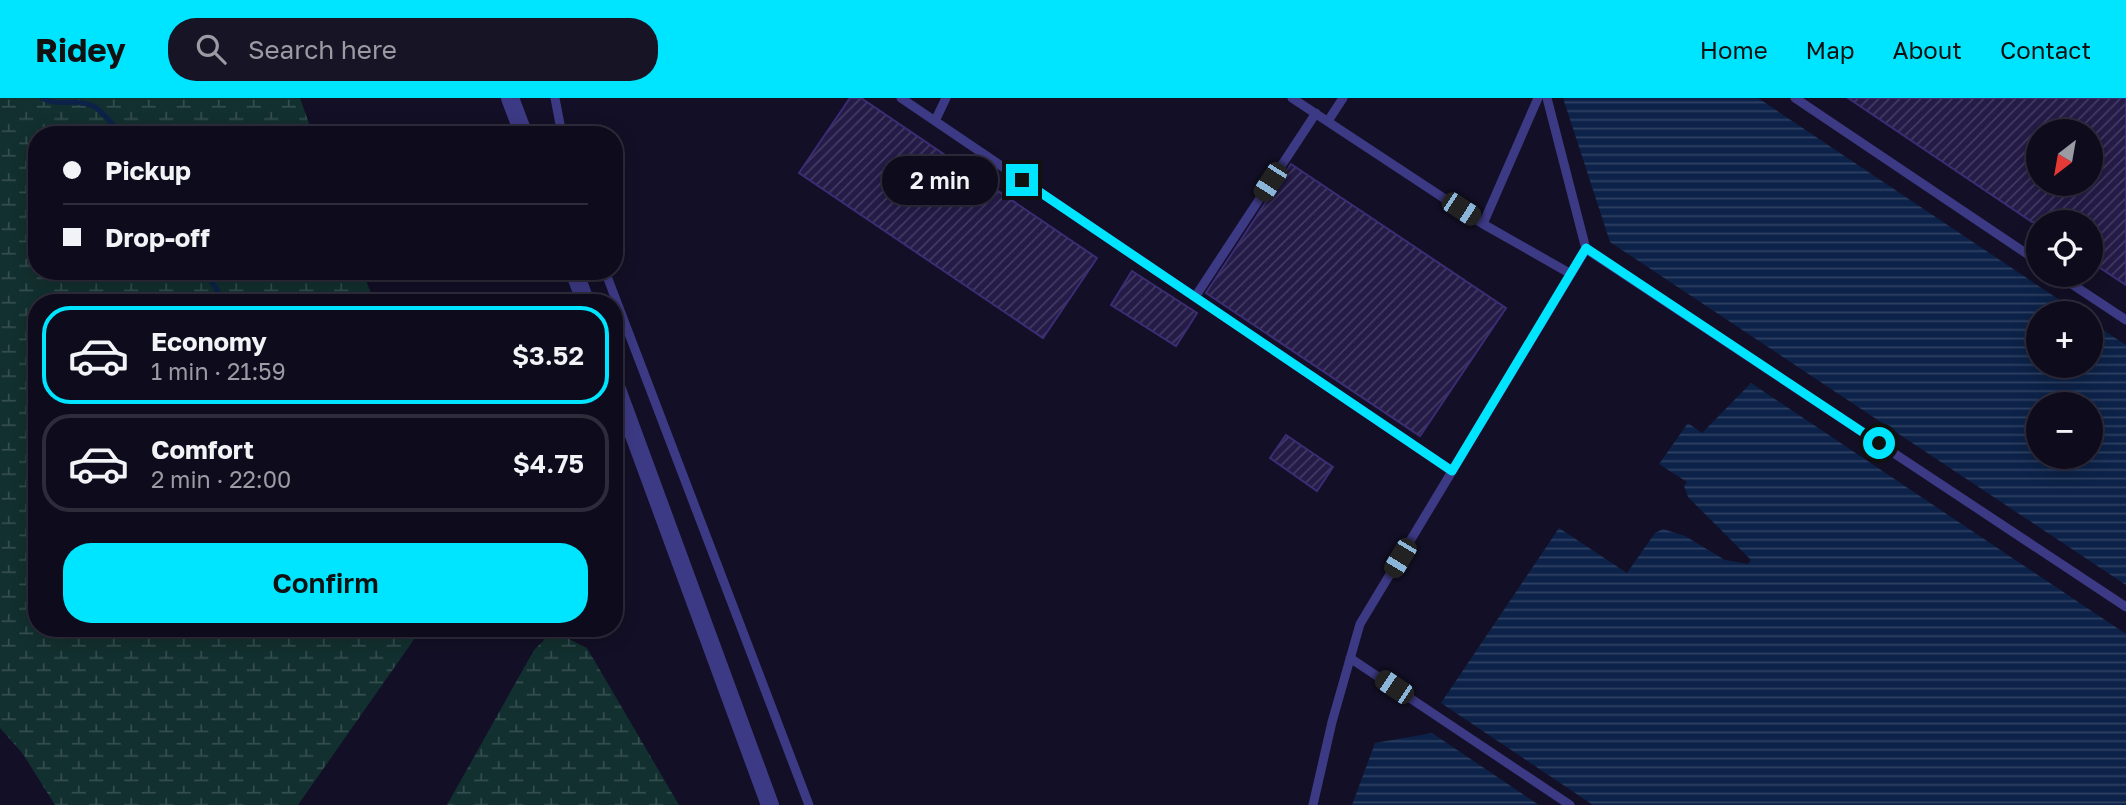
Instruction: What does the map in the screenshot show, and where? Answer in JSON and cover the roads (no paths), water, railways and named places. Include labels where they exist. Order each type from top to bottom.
[{"type":"street","points":[[510,98],[521,126]]},
{"type":"street","points":[[623,405],[770,805]]},
{"type":"lane","points":[[555,98],[560,126]]},
{"type":"lane","points":[[901,98],[1452,471]]},
{"type":"lane","points":[[935,121],[946,98]]},
{"type":"lane","points":[[1293,98],[1483,223],[1571,274]]},
{"type":"lane","points":[[1328,121],[1343,98]]},
{"type":"lane","points":[[1483,223],[1538,98]]},
{"type":"lane","points":[[1547,98],[1586,248],[2126,607]]},
{"type":"lane","points":[[1795,98],[2026,253]]},
{"type":"lane","points":[[1195,297],[1316,113]]},
{"type":"lane","points":[[1313,805],[1360,624],[1586,248]]},
{"type":"lane","points":[[2076,287],[2126,320]]},
{"type":"lane","points":[[623,318],[809,805]]},
{"type":"lane","points":[[1350,658],[1570,805]]},
{"type":"water","points":[[1563,98],[1758,98],[2026,278],[2026,287],[2040,287],[2061,301],[2026,301],[2026,378],[2103,378],[2103,330],[2126,345],[2126,585],[1610,242]]},
{"type":"water","points":[[1751,383],[2126,634],[2126,805],[1593,805],[1441,703],[1559,528],[1627,573],[1655,533],[1663,529],[1685,536],[1725,560],[1748,564],[1751,560],[1688,497],[1684,486],[1687,482],[1659,464],[1688,423],[1702,433]]},
{"type":"water","points":[[1432,733],[1539,805],[1352,805],[1375,743]]},
{"type":"waterway","points":[[42,98],[93,106],[113,126]]},
{"type":"waterway","points":[[211,280],[219,294]]}]
